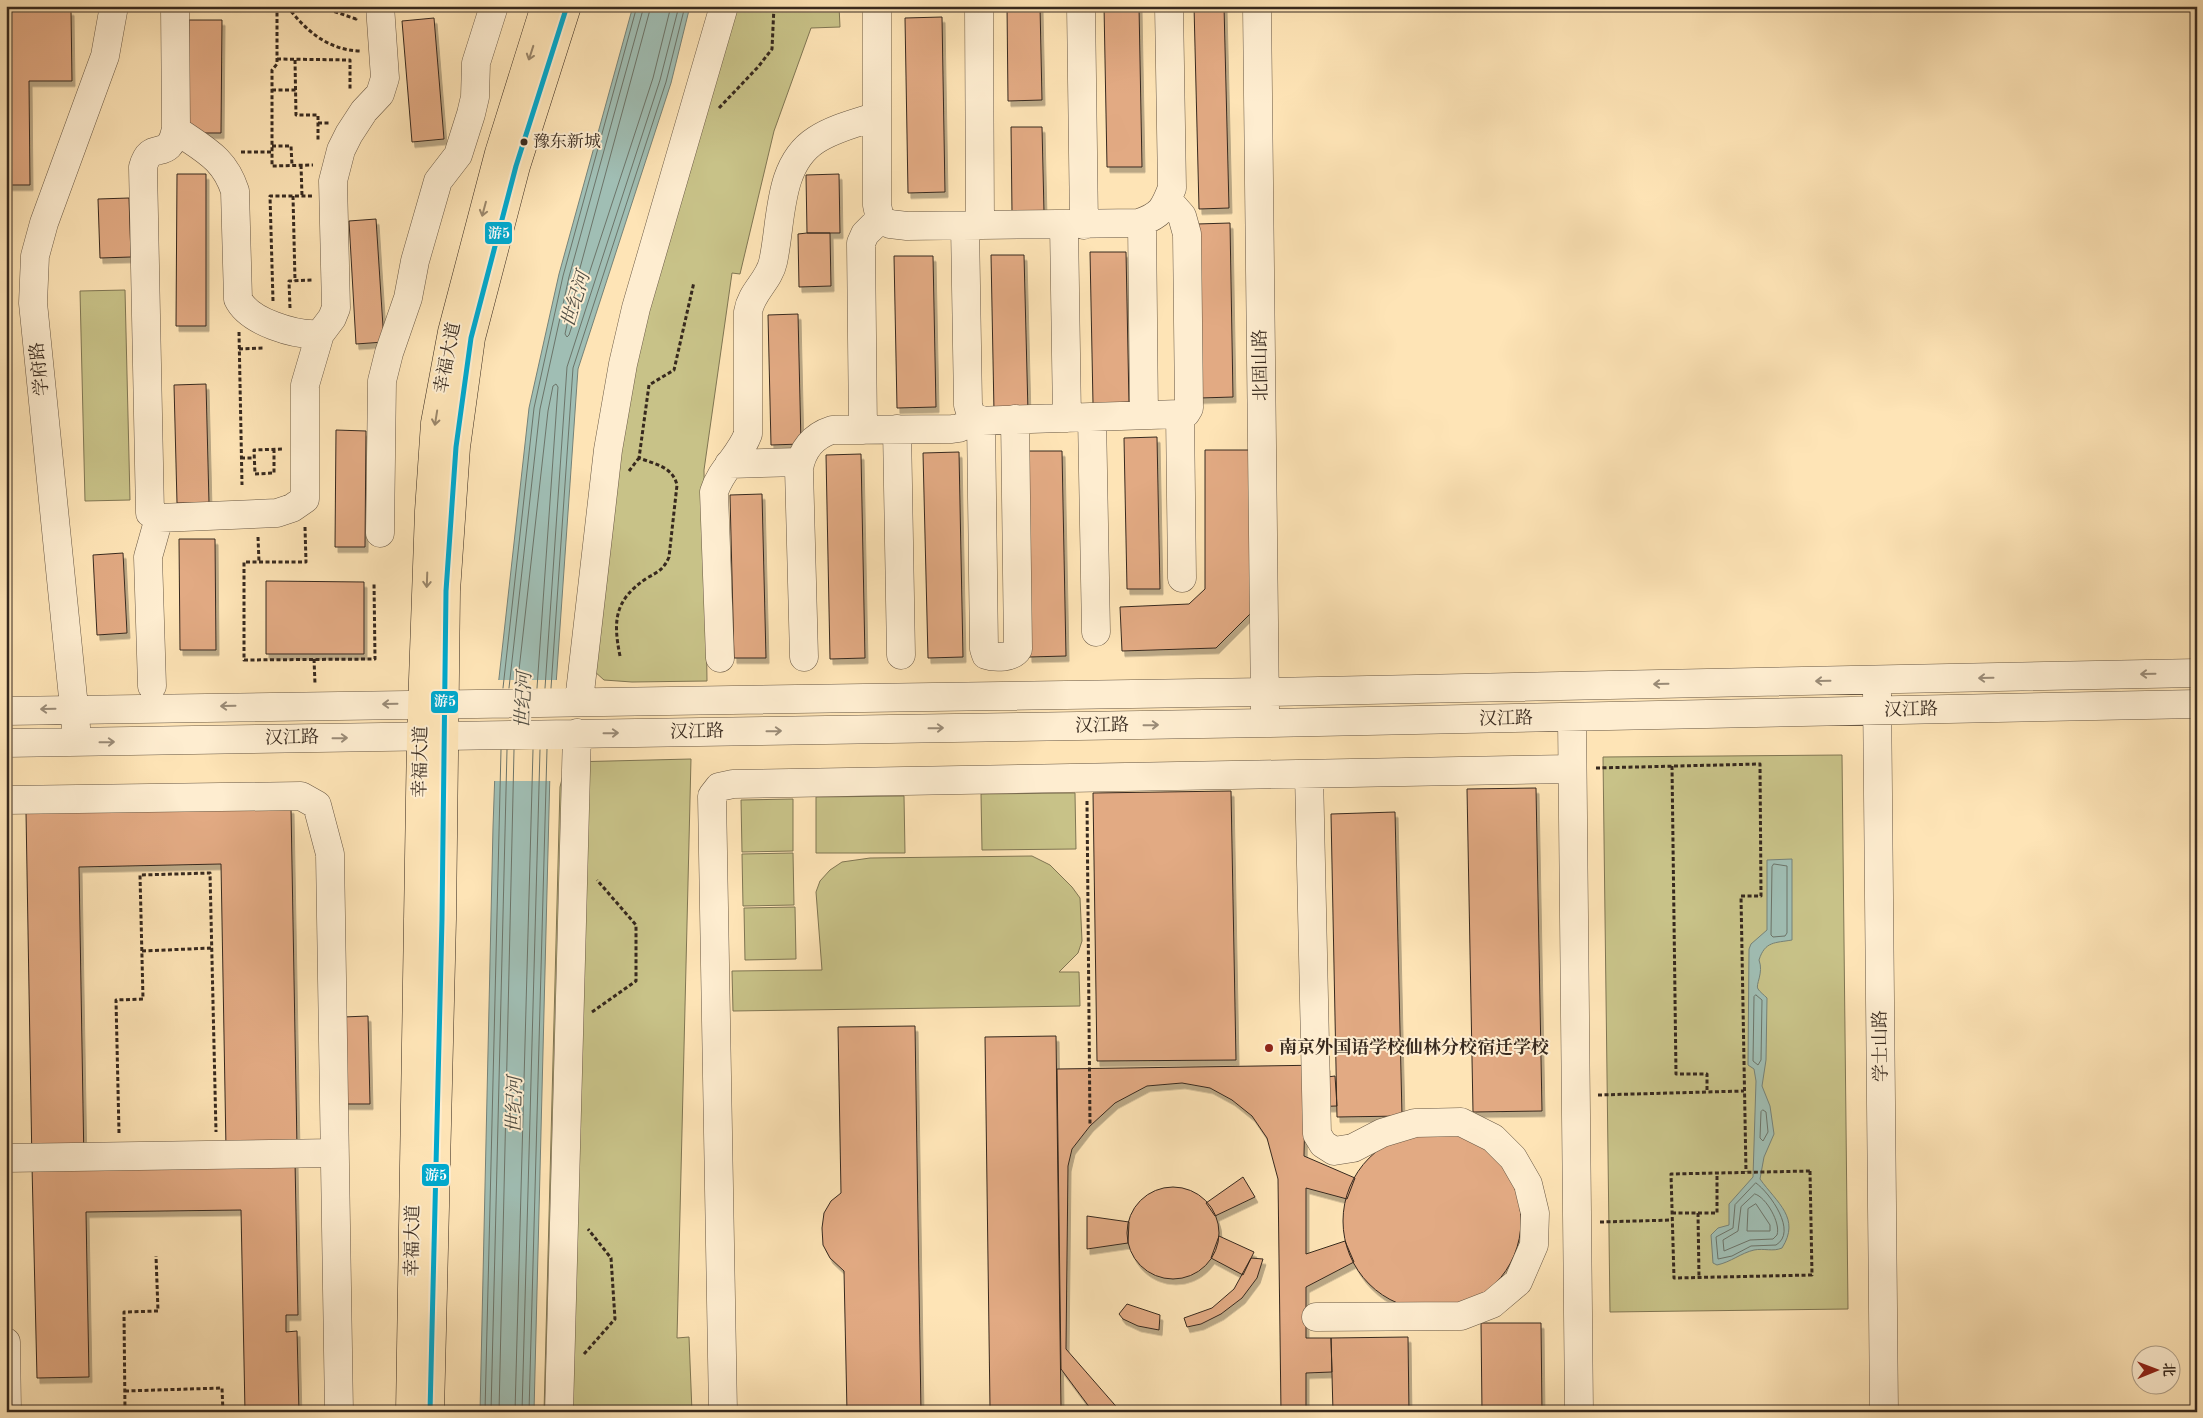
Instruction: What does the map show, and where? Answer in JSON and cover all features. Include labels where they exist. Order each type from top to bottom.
[{"type":"main road","name":"幸福大道","points":[[410,1412],[433,703],[429,511],[435,423],[452,332],[499,153],[545,6]]},
{"type":"main road","name":"幸福大道","points":[[433,703],[446,591],[456,447],[471,338],[516,166],[567,6]]},
{"type":"main road","name":"幸福大道","points":[[430,1412],[442,919],[432,736]]},
{"type":"street","name":"学府路","points":[[78,742],[33,303],[35,256],[44,223],[105,56],[114,6]]},
{"type":"street","points":[[175,6],[175,134],[171,146],[151,152],[145,158],[142,167],[150,513],[159,518],[277,513],[292,508],[305,499],[305,385],[320,334],[332,318],[336,308],[333,181],[341,150],[349,134],[364,111],[380,94],[385,78],[369,9]]},
{"type":"street","points":[[380,533],[382,381],[389,353],[408,298],[415,261],[438,181],[458,154],[471,114],[475,97],[476,62],[494,6]]},
{"type":"street","points":[[572,701],[622,364],[639,298],[724,6]]},
{"type":"street","points":[[877,6],[877,206],[880,219]]},
{"type":"street","points":[[979,6],[968,405],[969,412],[978,420],[984,649],[986,655],[992,657],[1011,656],[1018,650],[1015,419]]},
{"type":"street","points":[[1081,6],[1074,225],[1080,417],[1096,632]]},
{"type":"street","points":[[880,219],[890,224],[907,226],[1074,225],[1142,222],[1156,216],[1168,200],[1172,188],[1169,6]]},
{"type":"street","name":"北固山路","points":[[1257,6],[1266,723]]},
{"type":"street","points":[[720,658],[714,492],[719,478],[742,451],[748,434],[748,312],[750,301],[766,278],[772,264],[789,174],[802,150],[817,139],[877,116]]},
{"type":"street","points":[[182,134],[218,160],[227,170],[232,181],[235,190],[238,299],[242,307],[268,324],[291,330],[320,334]]},
{"type":"street","points":[[804,657],[800,462],[805,448],[823,433],[832,430],[959,428],[978,420],[1186,413],[1189,408],[1187,234],[1182,216],[1168,200]]},
{"type":"street","points":[[863,430],[862,243],[865,234],[880,219]]},
{"type":"street","points":[[1142,222],[1144,415]]},
{"type":"street","points":[[1180,414],[1182,578]]},
{"type":"street","points":[[897,429],[901,655]]},
{"type":"street","points":[[729,464],[800,462]]},
{"type":"street","points":[[152,686],[148,556],[159,518]]},
{"type":"street","name":"汉江路","points":[[6,710],[1265,692],[2197,673]]},
{"type":"street","name":"学士山路","points":[[1877,680],[1884,1412]]},
{"type":"street","name":"汉江路","points":[[6,743],[1572,718],[2197,704]]},
{"type":"street","points":[[1572,718],[1579,1412]]},
{"type":"street","points":[[559,1412],[570,734]]},
{"type":"street","points":[[723,1412],[712,796],[719,787],[733,784],[1572,769]]},
{"type":"street","points":[[1308,774],[1317,1134],[1323,1144],[1334,1150],[1353,1148],[1382,1133],[1415,1123],[1460,1122],[1494,1138],[1513,1158],[1528,1184],[1535,1213],[1534,1246],[1518,1282],[1492,1304],[1461,1316],[1316,1318]]},
{"type":"street","points":[[6,800],[301,796],[317,805],[330,854],[339,1412]]},
{"type":"street","points":[[6,1158],[334,1153]]},
{"type":"street","points":[[1535,1213],[1577,1217]]},
{"type":"street","points":[[6,1342],[7,1412]]},
{"type":"path","points":[[276,6],[277,64],[272,70],[272,166],[318,165]]},
{"type":"path","points":[[287,6],[301,25],[315,36],[341,48],[364,52]]},
{"type":"path","points":[[334,6],[333,11],[356,19],[369,9]]},
{"type":"path","points":[[715,113],[758,67],[772,49],[774,6]]},
{"type":"path","points":[[277,59],[350,60],[350,96]]},
{"type":"path","points":[[295,60],[296,115],[318,115],[318,148]]},
{"type":"path","points":[[272,90],[296,90]]},
{"type":"path","points":[[318,123],[334,123]]},
{"type":"path","points":[[272,146],[291,146],[292,165]]},
{"type":"path","points":[[301,165],[302,196]]},
{"type":"path","points":[[273,305],[270,196],[320,196]]},
{"type":"path","points":[[293,196],[295,281]]},
{"type":"path","points":[[291,330],[289,281],[321,280]]},
{"type":"path","points":[[620,656],[615,634],[619,606],[644,580],[665,568],[669,557],[677,485],[675,475],[668,469],[639,458],[649,386],[674,370],[694,282]]},
{"type":"path","points":[[238,299],[242,485]]},
{"type":"path","points":[[274,449],[274,473],[255,474],[254,450],[274,449],[291,449]]},
{"type":"path","points":[[241,458],[254,458]]},
{"type":"path","points":[[305,499],[306,562],[244,562],[244,660],[375,658],[374,582]]},
{"type":"path","points":[[1572,769],[1760,764],[1761,896],[1741,896],[1746,1172]]},
{"type":"path","points":[[1672,766],[1676,1074],[1706,1074],[1707,1092]]},
{"type":"path","points":[[1087,777],[1090,1126]]},
{"type":"path","points":[[120,1156],[116,1000],[143,999],[140,875],[210,873],[217,1155]]},
{"type":"path","points":[[588,1014],[636,981],[636,925],[594,877]]},
{"type":"path","points":[[142,950],[212,948]]},
{"type":"path","points":[[1576,1096],[1744,1090]]},
{"type":"path","points":[[1810,1171],[1812,1275],[1674,1278],[1671,1174],[1746,1172],[1810,1171]]},
{"type":"path","points":[[1672,1213],[1717,1213],[1717,1173]]},
{"type":"path","points":[[1698,1213],[1699,1278]]},
{"type":"path","points":[[1577,1217],[1672,1220]]},
{"type":"path","points":[[583,1356],[615,1320],[611,1258],[584,1224]]},
{"type":"path","points":[[125,1412],[124,1312],[158,1311],[156,1256]]},
{"type":"path","points":[[125,1390],[222,1388],[223,1412]]},
{"type":"shaded area","points":[[731,6],[839,6],[840,27],[811,28],[774,131],[740,274],[732,273],[704,470],[707,681],[632,682],[604,680],[594,671],[617,443],[644,309]]},
{"type":"shaded area","points":[[125,290],[130,500],[85,501],[80,291]]},
{"type":"shaded area","points":[[1842,755],[1848,1309],[1610,1312],[1603,757]]},
{"type":"shaded area","points":[[691,759],[677,1338],[689,1337],[692,1412],[544,1412],[560,787],[564,771],[569,762]]},
{"type":"shaded area","points":[[1075,793],[1076,849],[982,850],[981,794]]},
{"type":"shaded area","points":[[904,796],[905,853],[816,853],[816,797]]},
{"type":"shaded area","points":[[793,799],[793,851],[742,852],[741,800]]},
{"type":"shaded area","points":[[793,853],[794,905],[743,906],[742,854]]},
{"type":"shaded area","points":[[1032,856],[1050,865],[1080,898],[1082,941],[1078,953],[1059,972],[1079,972],[1080,1006],[733,1011],[732,971],[822,970],[816,892],[820,881],[830,870],[842,862],[870,858]]},
{"type":"shaded area","points":[[795,907],[796,959],[745,960],[744,908]]},
{"type":"water","name":"世纪河","points":[[633,6],[690,6],[671,83],[578,369],[550,771],[534,1412],[480,1412],[493,827],[498,687],[529,408],[559,274]]},
{"type":"water","points":[[1792,859],[1792,940],[1771,944],[1764,949],[1759,960],[1761,969],[1757,987],[1767,998],[1766,1060],[1762,1086],[1770,1106],[1774,1134],[1764,1157],[1760,1179],[1784,1211],[1788,1219],[1789,1228],[1782,1248],[1754,1250],[1717,1265],[1713,1263],[1711,1235],[1718,1228],[1729,1225],[1729,1204],[1753,1177],[1756,1081],[1754,1069],[1748,1065],[1749,949],[1751,944],[1767,930],[1767,860]]},
{"type":"pier","points":[[496,680],[559,680],[552,781],[492,781]]},
{"type":"building","points":[[1007,6],[1040,6],[1042,100],[1008,101]]},
{"type":"building","points":[[1104,6],[1139,6],[1142,167],[1107,167]]},
{"type":"building","points":[[1194,6],[1224,6],[1229,208],[1199,209]]},
{"type":"building","points":[[71,10],[72,81],[29,81],[30,185],[6,185],[6,11]]},
{"type":"building","points":[[942,17],[945,192],[908,193],[905,18]]},
{"type":"building","points":[[434,18],[444,139],[412,142],[402,21]]},
{"type":"building","points":[[189,20],[222,20],[221,133],[188,133]]},
{"type":"building","points":[[1011,127],[1042,127],[1044,212],[1012,213]]},
{"type":"building","points":[[177,174],[206,174],[206,326],[176,326]]},
{"type":"building","points":[[839,174],[840,233],[807,233],[806,175]]},
{"type":"building","points":[[129,198],[131,257],[100,258],[98,199]]},
{"type":"building","points":[[376,219],[384,342],[356,344],[349,221]]},
{"type":"building","points":[[1230,223],[1233,397],[1200,398],[1197,224]]},
{"type":"building","points":[[830,233],[831,286],[799,287],[798,234]]},
{"type":"building","points":[[1090,252],[1126,252],[1129,404],[1093,404]]},
{"type":"building","points":[[991,255],[1024,255],[1028,412],[994,412]]},
{"type":"building","points":[[894,256],[933,256],[936,407],[897,408]]},
{"type":"building","points":[[798,314],[801,444],[771,445],[768,315]]},
{"type":"building","points":[[206,384],[209,503],[177,503],[174,385]]},
{"type":"building","points":[[336,430],[366,431],[365,547],[335,547]]},
{"type":"building","points":[[1157,437],[1160,589],[1127,589],[1124,438]]},
{"type":"building","points":[[1205,450],[1251,450],[1254,610],[1216,648],[1122,651],[1120,607],[1189,604],[1205,589]]},
{"type":"building","points":[[1025,451],[1062,451],[1066,656],[1029,657]]},
{"type":"building","points":[[959,452],[963,657],[928,658],[923,453]]},
{"type":"building","points":[[861,454],[865,658],[830,659],[826,455]]},
{"type":"building","points":[[762,494],[766,658],[734,658],[730,495]]},
{"type":"building","points":[[179,539],[215,539],[216,650],[180,650]]},
{"type":"building","points":[[123,553],[127,633],[97,635],[93,555]]},
{"type":"building","points":[[266,581],[364,582],[364,654],[266,654]]},
{"type":"building","points":[[1536,788],[1542,1111],[1473,1112],[1467,789]]},
{"type":"building","points":[[1231,791],[1236,1060],[1097,1061],[1093,793]]},
{"type":"building","points":[[291,808],[297,1147],[226,1149],[221,864],[79,867],[84,1165],[32,1166],[26,812]]},
{"type":"building","points":[[1395,812],[1402,1116],[1337,1117],[1331,814]]},
{"type":"building","points":[[368,1016],[370,1104],[344,1104],[343,1017]]},
{"type":"building","points":[[915,1026],[921,1412],[847,1412],[844,1271],[830,1258],[823,1245],[822,1228],[824,1213],[831,1201],[841,1193],[838,1027]]},
{"type":"building","points":[[1056,1036],[1061,1407],[990,1408],[985,1037]]},
{"type":"building","points":[[1327,1065],[1327,1077],[1335,1076],[1337,1106],[1305,1107],[1304,1156],[1355,1178],[1347,1199],[1306,1188],[1306,1254],[1345,1241],[1354,1262],[1306,1287],[1306,1338],[1331,1338],[1332,1372],[1306,1373],[1306,1412],[1281,1412],[1278,1179],[1267,1138],[1252,1116],[1232,1100],[1210,1088],[1182,1083],[1147,1086],[1115,1103],[1090,1126],[1072,1149],[1068,1166],[1066,1349],[1121,1412],[1093,1412],[1061,1369],[1057,1069]]},
{"type":"building","points":[[1432,1132],[1466,1139],[1481,1147],[1495,1158],[1506,1172],[1514,1187],[1521,1221],[1514,1255],[1506,1270],[1495,1284],[1481,1295],[1466,1303],[1432,1310],[1398,1303],[1383,1295],[1369,1284],[1358,1270],[1350,1255],[1343,1221],[1350,1187],[1358,1172],[1369,1158],[1383,1147],[1398,1139]]},
{"type":"building","points":[[295,1161],[298,1315],[286,1315],[286,1332],[297,1331],[299,1412],[245,1412],[241,1210],[86,1212],[89,1377],[37,1378],[32,1166]]},
{"type":"building","points":[[1243,1177],[1255,1197],[1215,1216],[1206,1203]]},
{"type":"building","points":[[1173,1187],[1190,1191],[1205,1201],[1215,1216],[1219,1233],[1215,1250],[1205,1265],[1190,1275],[1173,1279],[1156,1275],[1141,1265],[1131,1250],[1127,1233],[1131,1216],[1141,1201],[1156,1191]]},
{"type":"building","points":[[1087,1216],[1129,1222],[1128,1243],[1087,1249]]},
{"type":"building","points":[[1219,1236],[1254,1252],[1243,1275],[1211,1258]]},
{"type":"building","points":[[1251,1258],[1263,1259],[1257,1278],[1242,1298],[1221,1314],[1201,1324],[1187,1327],[1184,1318],[1212,1308],[1234,1289]]},
{"type":"building","points":[[1127,1304],[1160,1315],[1159,1330],[1138,1326],[1123,1319],[1119,1314]]},
{"type":"building","points":[[1481,1323],[1541,1323],[1542,1412],[1482,1412]]},
{"type":"building","points":[[1408,1337],[1409,1412],[1333,1412],[1331,1338]]},
{"type":"transit line","name":"游5","points":[[430,1412],[442,919],[446,591],[456,447],[471,338],[516,166],[567,6]]},
{"type":"place","name":"豫东新城","points":[[524,142]]},
{"type":"place","name":"南京外国语学校仙林分校宿迁学校","points":[[1269,1048]]}]
